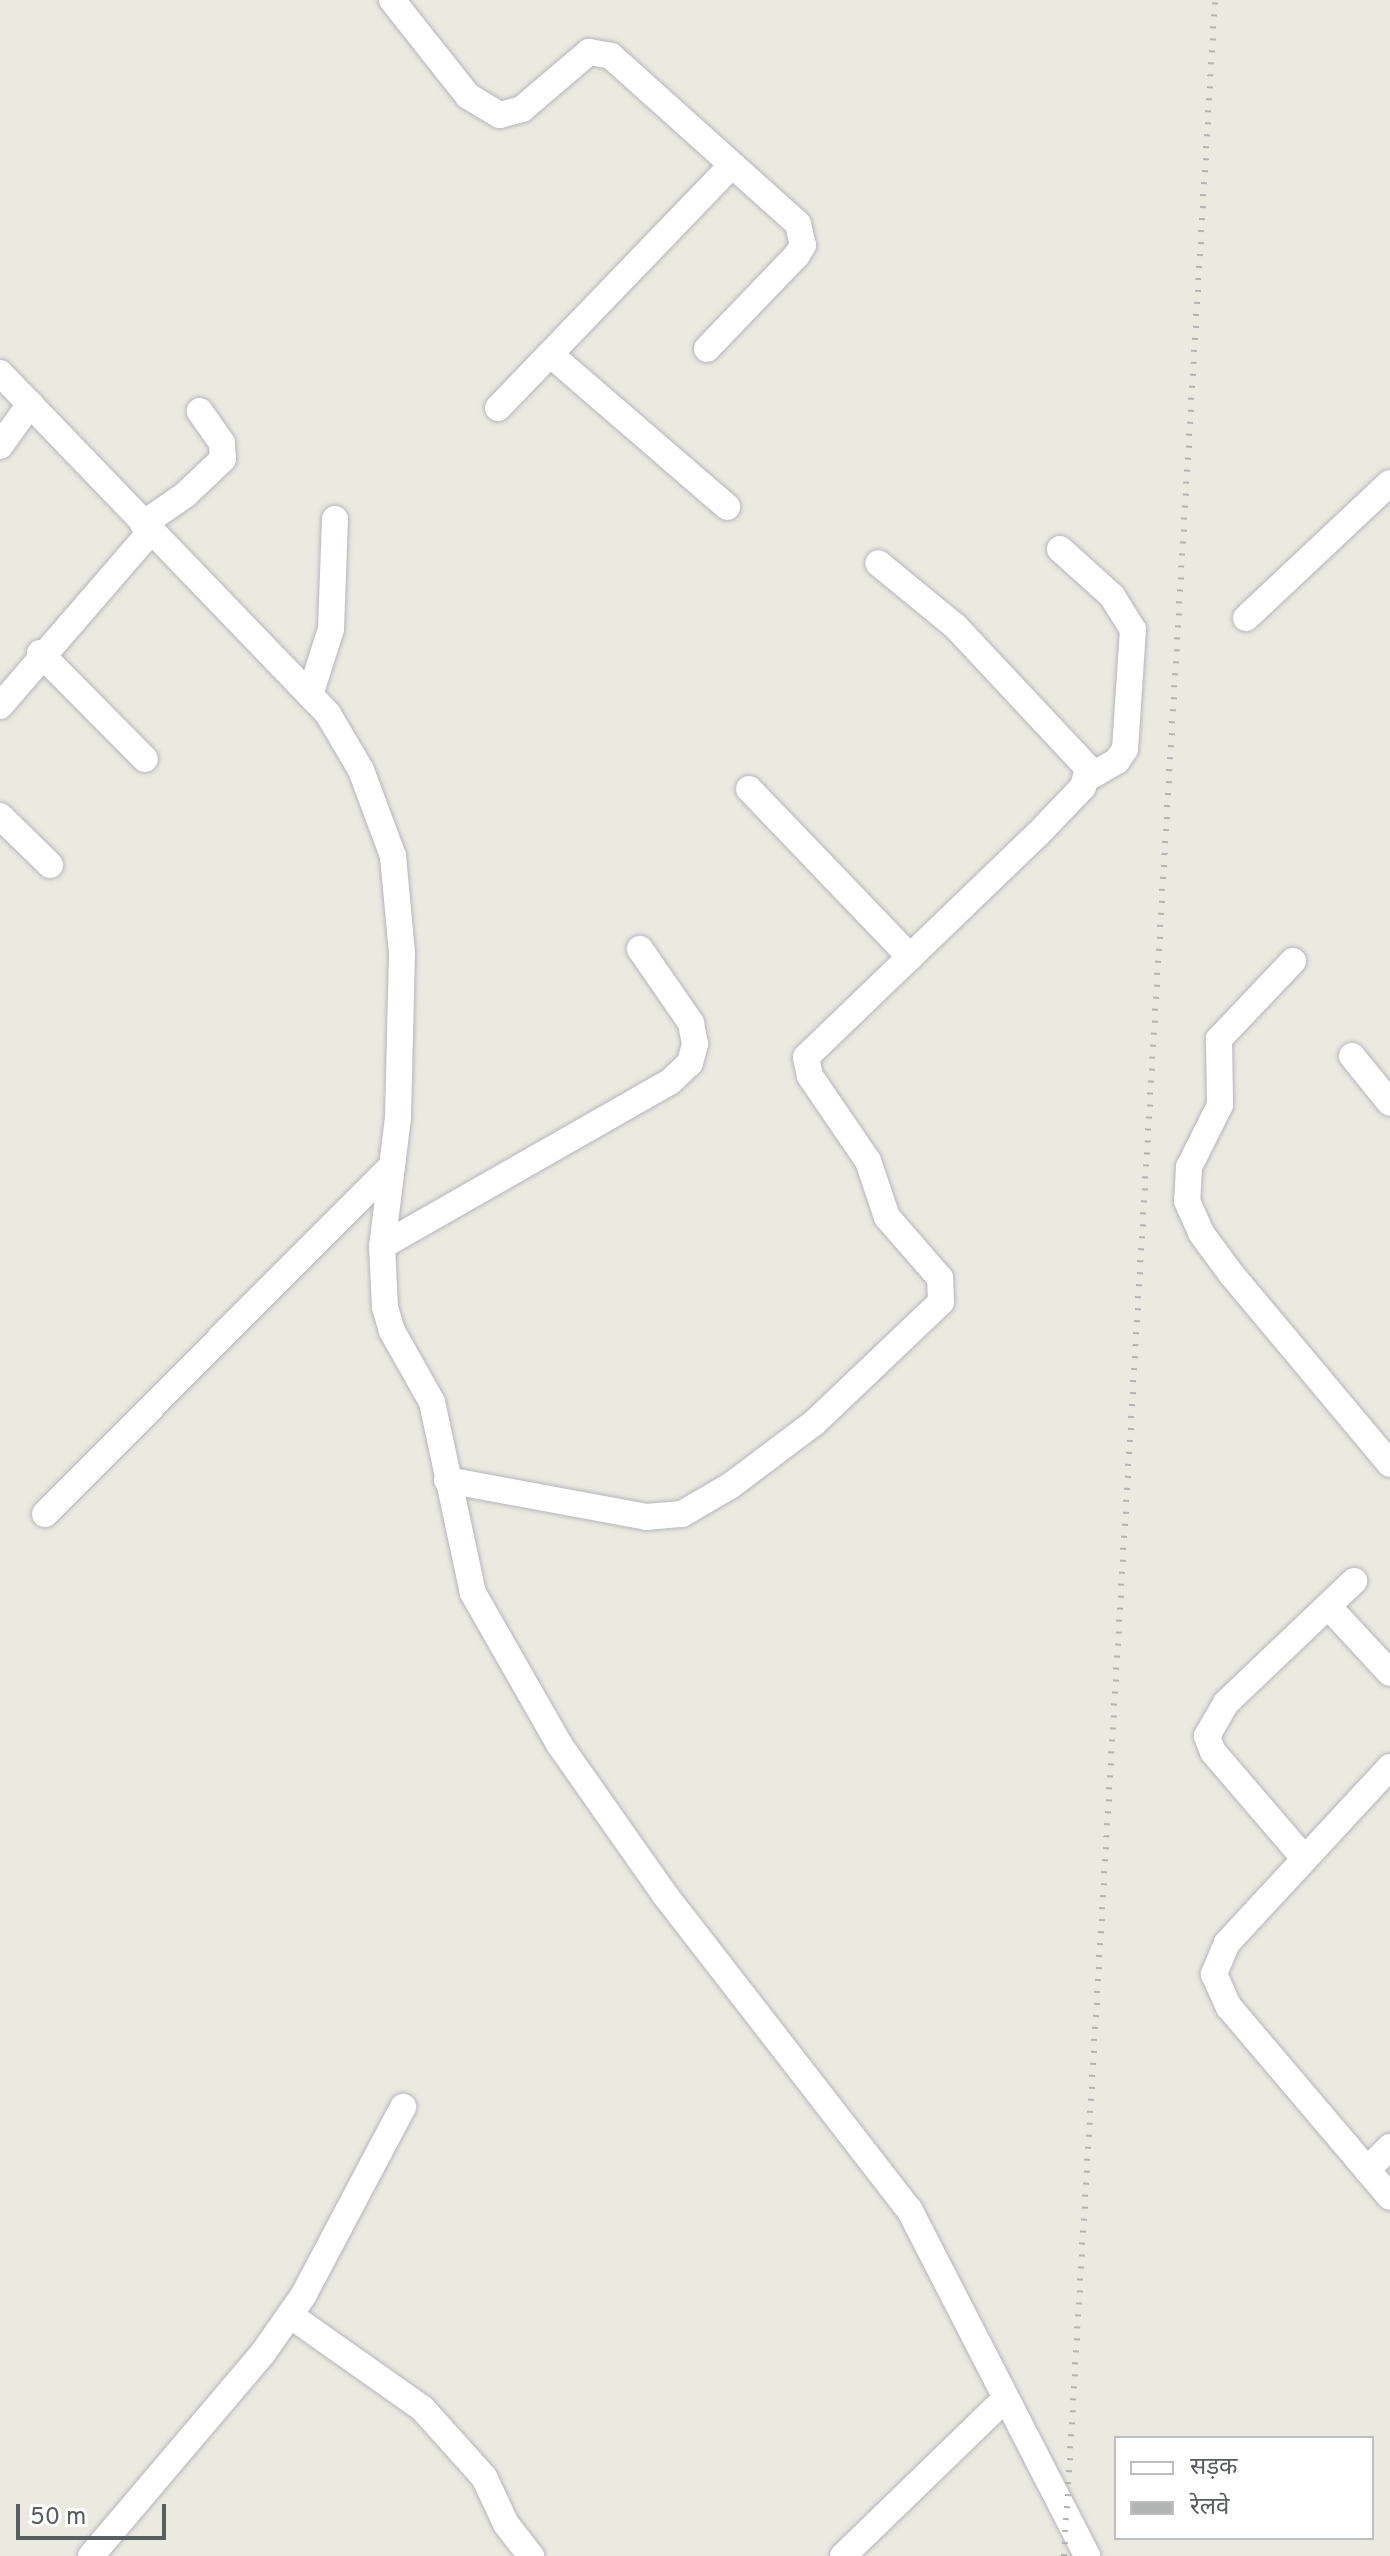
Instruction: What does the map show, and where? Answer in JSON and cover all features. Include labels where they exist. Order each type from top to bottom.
[{"type":"street","points":[[392,0],[468,96],[487,111],[500,115],[522,109],[580,58],[601,50],[798,224],[803,245],[707,349]]},
{"type":"street","points":[[498,408],[732,165]]},
{"type":"street","points":[[550,354],[727,507]]},
{"type":"street","points":[[0,373],[310,695],[361,770],[393,856],[402,1025],[382,1246],[392,1331],[432,1402],[473,1593],[559,1744],[665,1895],[879,2165],[909,2209],[1087,2556]]},
{"type":"street","points":[[0,446],[30,404]]},
{"type":"street","points":[[0,706],[40,653],[147,528],[223,459],[222,443],[200,411]]},
{"type":"street","points":[[1246,618],[1390,483]]},
{"type":"street","points":[[310,695],[331,629],[335,519]]},
{"type":"street","points":[[447,1480],[646,1517],[682,1514],[780,1451],[934,1311],[943,1290],[940,1278],[887,1217],[868,1161],[805,1066],[813,1047],[1037,835],[1089,777],[1117,761],[1125,749],[1133,629],[1112,596],[1060,549]]},
{"type":"street","points":[[878,563],[955,626],[1080,756],[1089,777]]},
{"type":"street","points":[[40,653],[145,759]]},
{"type":"street","points":[[749,789],[910,957]]},
{"type":"street","points":[[0,816],[50,865]]},
{"type":"street","points":[[382,1246],[670,1082],[690,1063],[695,1044],[691,1023],[640,949]]},
{"type":"street","points":[[1293,961],[1219,1039],[1220,1105],[1185,1185],[1190,1215],[1232,1275],[1390,1464]]},
{"type":"street","points":[[1352,1056],[1390,1103]]},
{"type":"street","points":[[45,1514],[391,1167]]},
{"type":"street","points":[[1304,1858],[1213,1752],[1207,1736],[1226,1703],[1354,1581]]},
{"type":"street","points":[[1328,1606],[1390,1673]]},
{"type":"street","points":[[1390,1767],[1227,1943],[1214,1974],[1229,2007],[1390,2197]]},
{"type":"street","points":[[91,2556],[290,2315],[341,2229],[403,2107]]},
{"type":"street","points":[[1367,2170],[1390,2147]]},
{"type":"street","points":[[290,2315],[422,2408],[484,2477],[506,2524],[531,2556]]},
{"type":"street","points":[[843,2556],[1005,2399]]},
{"type":"railway","points":[[1064,2556],[1215,0]]}]
